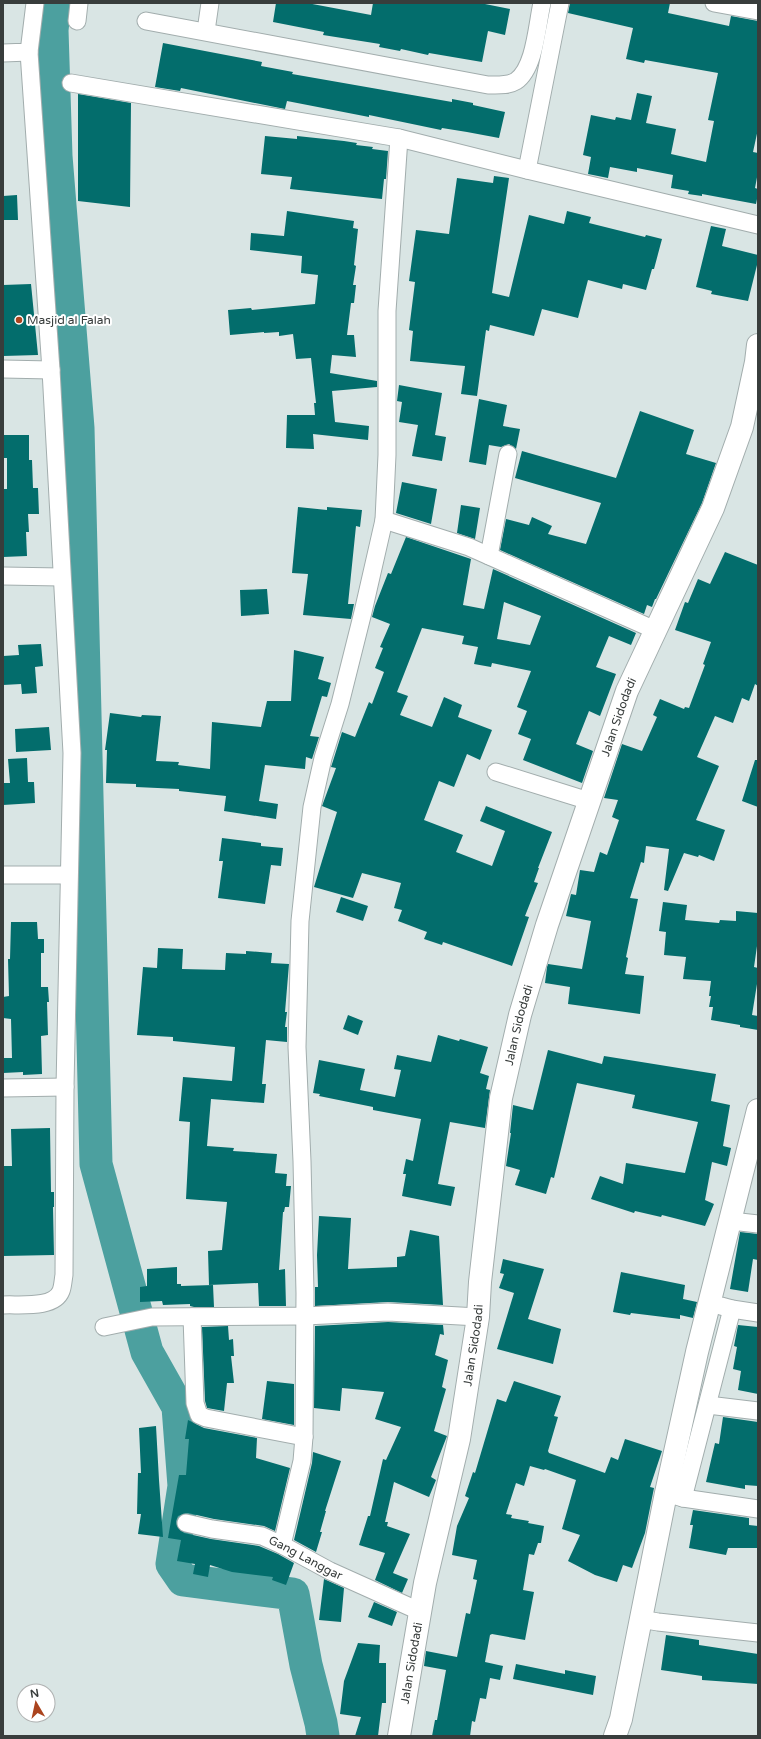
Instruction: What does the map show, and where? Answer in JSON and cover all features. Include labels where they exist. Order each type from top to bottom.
[{"type":"street","points":[[3,1304],[40,1304],[54,1300],[61,1292],[64,1276],[64,1087],[72,753],[61,577],[51,370],[29,52],[35,3]]},
{"type":"street","points":[[77,21],[79,3]]},
{"type":"street","points":[[206,32],[210,3]]},
{"type":"street","points":[[146,21],[488,85],[501,85],[515,82],[523,74],[530,60],[542,3]]},
{"type":"street","points":[[528,170],[560,3]]},
{"type":"street","points":[[714,3],[758,11]]},
{"type":"street","points":[[3,53],[29,52]]},
{"type":"street","points":[[71,83],[399,138],[758,225]]},
{"type":"street","points":[[282,1545],[302,1461],[304,1437],[305,1316],[302,1161],[297,1047],[300,921],[304,871],[312,807],[323,758],[340,704],[384,520],[387,455],[387,311],[399,138]]},
{"type":"street","name":"Jalan Sidodadi","points":[[399,1736],[419,1611],[459,1439],[478,1317],[480,1282],[500,1098],[520,1014],[547,925],[627,691],[715,501],[742,427],[756,362],[758,345]]},
{"type":"street","points":[[3,369],[51,370]]},
{"type":"street","points":[[489,556],[508,454]]},
{"type":"street","points":[[384,520],[469,547],[655,630]]},
{"type":"street","points":[[3,576],[61,577]]},
{"type":"street","points":[[496,772],[589,801]]},
{"type":"street","points":[[3,875],[68,875]]},
{"type":"street","points":[[3,1088],[64,1087]]},
{"type":"street","points":[[675,1496],[709,1303],[757,1123]]},
{"type":"street","points":[[731,1221],[758,1224]]},
{"type":"street","points":[[709,1303],[732,1309],[758,1313]]},
{"type":"street","points":[[616,1736],[621,1719],[640,1619],[675,1496],[708,1405],[732,1309]]},
{"type":"street","points":[[104,1327],[152,1317],[237,1315],[305,1316],[388,1312],[478,1317]]},
{"type":"street","points":[[192,1317],[195,1403],[199,1415],[206,1418],[304,1437]]},
{"type":"street","points":[[708,1405],[758,1411]]},
{"type":"street","points":[[675,1496],[758,1509]]},
{"type":"street","name":"Gang Langgar","points":[[186,1523],[212,1529],[262,1536],[282,1545],[330,1572],[419,1611]]},
{"type":"street","points":[[640,1619],[758,1633]]},
{"type":"building","points":[[276,3],[307,3],[371,15],[373,3],[480,3],[510,9],[505,35],[488,31],[482,62],[429,53],[428,55],[401,49],[400,51],[379,47],[380,44],[323,35],[324,32],[273,22]]},
{"type":"building","points":[[570,3],[670,3],[668,13],[729,26],[731,16],[758,21],[758,129],[753,152],[758,153],[758,172],[755,188],[758,189],[756,204],[702,194],[702,196],[688,194],[689,191],[671,188],[673,175],[637,168],[637,172],[610,167],[608,178],[588,174],[591,157],[583,155],[591,115],[615,120],[616,117],[631,120],[637,93],[652,96],[646,123],[676,129],[671,154],[706,162],[714,121],[708,120],[718,73],[645,60],[644,63],[626,59],[633,28],[568,13]]},
{"type":"building","points":[[163,43],[262,62],[261,66],[293,72],[292,74],[452,102],[452,99],[505,112],[499,138],[442,128],[441,130],[369,115],[369,117],[287,101],[285,109],[181,88],[180,91],[155,87]]},
{"type":"building","points":[[78,94],[131,103],[130,207],[78,201]]},
{"type":"building","points":[[265,136],[297,139],[297,136],[344,141],[357,143],[356,145],[373,147],[372,149],[388,151],[386,179],[384,179],[382,199],[290,189],[292,177],[261,174]]},
{"type":"building","points":[[494,176],[509,178],[492,293],[509,297],[529,215],[564,224],[567,211],[591,217],[589,223],[645,237],[646,235],[662,239],[654,269],[652,269],[646,290],[623,284],[622,289],[588,280],[578,318],[542,309],[534,336],[490,325],[489,331],[486,330],[477,396],[461,394],[465,366],[410,361],[413,331],[409,330],[415,282],[409,281],[416,230],[449,234],[457,178],[493,183]]},
{"type":"building","points":[[17,195],[18,220],[3,220],[3,196]]},
{"type":"building","points":[[287,211],[354,221],[353,228],[358,229],[354,265],[356,266],[353,285],[356,285],[354,303],[351,303],[347,335],[354,335],[356,357],[332,355],[330,373],[377,381],[377,387],[332,391],[335,422],[369,426],[368,440],[313,434],[314,449],[286,448],[287,415],[315,415],[314,403],[316,403],[311,358],[296,359],[293,334],[279,336],[279,332],[264,332],[230,335],[228,310],[251,308],[252,310],[315,304],[318,275],[301,273],[302,256],[250,250],[251,233],[284,236]]},
{"type":"building","points":[[711,226],[726,229],[722,246],[758,255],[758,261],[748,301],[711,294],[712,291],[696,287]]},
{"type":"building","name":"Masjid al Falah","points":[[31,284],[38,355],[3,356],[3,285]]},
{"type":"building","points":[[399,385],[442,393],[435,435],[446,437],[442,461],[412,456],[418,425],[399,422],[402,402],[397,401]]},
{"type":"building","points":[[479,399],[507,405],[503,426],[520,429],[516,449],[509,444],[501,447],[489,445],[486,465],[469,462]]},
{"type":"building","points":[[640,411],[694,430],[686,454],[716,463],[702,503],[652,607],[647,605],[644,614],[500,550],[506,519],[529,525],[532,517],[552,526],[548,534],[586,544],[601,503],[515,478],[522,451],[616,478]]},
{"type":"building","points":[[3,435],[29,435],[29,460],[32,460],[33,488],[38,488],[39,514],[28,514],[29,532],[26,532],[27,556],[3,557],[3,489],[7,489],[7,458],[4,458]]},
{"type":"building","points":[[402,482],[437,489],[431,524],[396,513]]},
{"type":"building","points":[[461,505],[480,508],[475,539],[457,533]]},
{"type":"building","points":[[298,507],[327,510],[327,507],[362,510],[360,527],[356,526],[348,604],[354,604],[351,619],[303,615],[308,574],[292,573]]},
{"type":"building","points":[[406,537],[471,559],[463,605],[484,609],[493,569],[636,633],[631,645],[609,636],[596,667],[616,674],[600,716],[589,711],[576,744],[593,751],[582,783],[523,760],[531,739],[518,734],[527,711],[517,707],[531,671],[492,663],[491,667],[474,664],[478,647],[462,644],[464,636],[422,628],[397,692],[408,696],[400,715],[432,727],[444,697],[462,705],[458,717],[492,730],[480,760],[467,754],[454,787],[439,781],[424,820],[463,835],[456,852],[492,866],[505,831],[480,821],[486,806],[552,832],[538,868],[534,882],[538,883],[525,916],[529,917],[512,966],[443,942],[442,945],[424,939],[427,932],[398,921],[402,910],[394,908],[401,883],[362,873],[353,898],[314,887],[337,812],[322,806],[336,768],[331,767],[342,732],[355,737],[369,702],[372,704],[384,672],[375,668],[383,648],[380,647],[390,624],[372,617],[388,573],[391,574]],"holes":[[[504,602],[541,616],[530,645],[497,639]]]},
{"type":"building","points":[[725,552],[758,565],[758,686],[755,684],[749,701],[742,698],[733,723],[715,716],[697,757],[719,766],[696,820],[725,830],[714,861],[699,855],[698,857],[684,853],[668,891],[664,890],[669,849],[646,846],[644,863],[641,862],[630,898],[638,899],[626,957],[628,958],[625,974],[644,976],[640,1014],[568,1004],[570,987],[545,983],[547,967],[548,964],[582,969],[591,921],[566,916],[571,894],[576,895],[580,870],[594,872],[600,852],[607,855],[619,820],[612,817],[618,800],[604,798],[622,744],[642,751],[657,717],[653,715],[660,699],[684,709],[685,707],[689,708],[705,665],[703,664],[711,642],[675,630],[685,602],[688,603],[698,579],[710,584]]},
{"type":"building","points":[[267,589],[269,614],[241,616],[240,590]]},
{"type":"building","points":[[41,644],[43,666],[35,667],[37,693],[22,694],[21,684],[3,685],[3,656],[19,655],[18,645]]},
{"type":"building","points":[[294,650],[324,657],[318,679],[331,683],[327,697],[322,696],[310,736],[319,737],[312,759],[306,757],[305,769],[265,765],[259,801],[278,804],[276,819],[224,811],[226,796],[179,791],[179,789],[136,787],[136,784],[106,783],[107,750],[105,750],[110,713],[141,717],[142,715],[161,716],[156,761],[179,762],[178,765],[210,769],[212,722],[261,727],[267,701],[291,701]]},
{"type":"building","points":[[49,727],[51,750],[16,752],[15,729]]},
{"type":"building","points":[[27,758],[28,782],[34,782],[35,803],[3,805],[3,783],[10,783],[8,759]]},
{"type":"building","points":[[755,760],[758,760],[758,807],[742,801]]},
{"type":"building","points":[[222,838],[261,843],[261,846],[283,848],[281,866],[271,865],[265,904],[218,898],[223,861],[219,861]]},
{"type":"building","points":[[341,897],[368,906],[363,921],[336,912]]},
{"type":"building","points":[[663,902],[687,905],[685,920],[719,923],[720,920],[736,921],[736,911],[758,913],[758,939],[754,967],[758,968],[758,984],[752,1015],[758,1016],[758,1030],[711,1020],[713,1007],[709,1007],[711,996],[709,996],[711,981],[683,979],[686,957],[664,955],[666,932],[659,931]]},
{"type":"building","points":[[11,922],[37,922],[38,939],[44,939],[44,953],[41,953],[41,987],[48,987],[49,1002],[47,1002],[48,1035],[41,1036],[42,1074],[23,1075],[23,1072],[3,1073],[3,1058],[12,1058],[11,1019],[3,1018],[3,997],[9,996],[8,959],[10,959]]},
{"type":"building","points":[[158,948],[183,949],[182,969],[225,970],[226,953],[246,954],[246,951],[272,953],[271,963],[289,964],[285,1012],[287,1012],[285,1027],[287,1027],[287,1042],[266,1040],[262,1084],[266,1084],[264,1103],[211,1099],[207,1146],[234,1148],[233,1151],[277,1154],[275,1173],[287,1174],[286,1186],[291,1186],[289,1207],[285,1207],[283,1212],[279,1270],[285,1269],[286,1306],[259,1306],[258,1283],[209,1285],[208,1251],[222,1250],[227,1202],[186,1199],[190,1122],[179,1121],[183,1077],[232,1081],[235,1047],[173,1041],[173,1037],[137,1035],[143,967],[157,968]]},
{"type":"building","points":[[348,1015],[363,1021],[358,1035],[343,1029]]},
{"type":"building","points":[[438,1035],[459,1041],[460,1039],[488,1047],[480,1073],[489,1076],[486,1089],[490,1090],[485,1128],[450,1122],[438,1184],[455,1187],[451,1206],[402,1196],[406,1174],[403,1174],[406,1159],[413,1161],[421,1119],[373,1110],[373,1107],[319,1096],[320,1094],[313,1093],[319,1060],[365,1069],[360,1090],[395,1097],[401,1070],[394,1069],[397,1055],[431,1062]]},
{"type":"building","points":[[548,1050],[602,1064],[604,1056],[716,1074],[711,1101],[730,1105],[723,1146],[731,1148],[727,1166],[712,1162],[705,1200],[714,1204],[705,1226],[662,1215],[661,1217],[635,1211],[634,1213],[591,1199],[600,1176],[623,1184],[626,1163],[685,1173],[698,1122],[632,1108],[635,1095],[577,1083],[554,1178],[551,1177],[546,1194],[515,1185],[520,1170],[506,1166],[511,1133],[513,1105],[533,1110]]},
{"type":"building","points":[[50,1128],[51,1192],[54,1192],[54,1255],[3,1256],[3,1166],[12,1166],[11,1129]]},
{"type":"building","points":[[319,1216],[351,1218],[348,1269],[397,1267],[397,1257],[405,1256],[410,1230],[439,1236],[443,1305],[388,1302],[315,1306],[315,1287],[318,1287],[317,1255]]},
{"type":"building","points":[[740,1232],[758,1234],[758,1260],[753,1259],[748,1292],[730,1289]]},
{"type":"building","points":[[503,1259],[544,1269],[528,1319],[561,1329],[553,1364],[497,1349],[514,1293],[499,1288],[504,1274],[500,1273]]},
{"type":"building","points":[[177,1267],[177,1284],[181,1284],[181,1286],[213,1285],[214,1307],[194,1307],[190,1306],[190,1304],[163,1305],[162,1301],[140,1302],[140,1287],[147,1286],[147,1269]]},
{"type":"building","points":[[621,1272],[685,1285],[683,1299],[697,1302],[693,1318],[680,1315],[680,1319],[631,1313],[630,1315],[613,1312]]},
{"type":"building","points":[[388,1322],[443,1325],[444,1335],[440,1334],[435,1355],[448,1360],[442,1387],[446,1389],[434,1431],[447,1436],[431,1477],[436,1480],[429,1497],[394,1482],[385,1522],[388,1522],[387,1526],[410,1534],[393,1573],[408,1579],[402,1593],[375,1580],[385,1553],[359,1545],[368,1516],[370,1516],[383,1459],[386,1460],[401,1427],[375,1419],[384,1392],[342,1388],[340,1411],[314,1408],[315,1326]]},
{"type":"building","points":[[738,1325],[758,1327],[758,1394],[738,1390],[741,1371],[733,1369],[737,1347],[734,1346]]},
{"type":"building","points":[[228,1326],[229,1340],[233,1339],[234,1356],[231,1356],[234,1383],[227,1383],[224,1411],[207,1408],[205,1401],[202,1327]]},
{"type":"building","points":[[267,1381],[294,1384],[294,1425],[262,1419]]},
{"type":"building","points":[[514,1381],[561,1396],[554,1416],[558,1417],[548,1451],[549,1453],[605,1473],[611,1457],[618,1460],[625,1439],[662,1451],[650,1487],[654,1488],[645,1533],[632,1568],[623,1565],[617,1582],[595,1575],[568,1561],[580,1535],[562,1529],[576,1480],[545,1469],[530,1466],[524,1486],[516,1483],[506,1514],[512,1515],[511,1518],[529,1521],[528,1523],[544,1526],[541,1543],[538,1543],[534,1555],[529,1554],[523,1590],[534,1592],[525,1640],[492,1634],[490,1635],[485,1662],[503,1666],[500,1680],[490,1678],[486,1699],[480,1698],[475,1722],[472,1721],[470,1736],[432,1736],[435,1720],[437,1720],[446,1670],[424,1666],[426,1651],[457,1657],[466,1613],[470,1614],[477,1580],[473,1579],[477,1560],[452,1555],[457,1526],[469,1498],[465,1496],[473,1472],[475,1473],[497,1399],[506,1402]]},
{"type":"building","points":[[723,1417],[758,1422],[758,1486],[745,1485],[745,1489],[706,1482],[715,1443],[719,1444]]},
{"type":"building","points":[[188,1420],[204,1428],[257,1438],[256,1458],[290,1468],[275,1531],[264,1526],[214,1519],[188,1513],[178,1516],[176,1521],[177,1526],[184,1533],[211,1539],[259,1546],[278,1554],[294,1563],[286,1585],[272,1580],[273,1577],[232,1572],[210,1565],[208,1577],[193,1574],[195,1564],[177,1561],[181,1540],[168,1538],[179,1475],[186,1475],[189,1439],[185,1439]]},
{"type":"building","points":[[156,1426],[163,1537],[138,1534],[141,1514],[137,1514],[138,1473],[141,1473],[139,1428]]},
{"type":"building","points":[[313,1452],[341,1461],[325,1511],[320,1532],[322,1532],[316,1552],[294,1540],[312,1463]]},
{"type":"building","points":[[693,1510],[749,1518],[749,1525],[758,1526],[758,1548],[728,1548],[726,1555],[689,1548],[693,1525],[690,1525]]},
{"type":"building","points":[[324,1579],[344,1588],[341,1622],[319,1620]]},
{"type":"building","points":[[374,1602],[397,1612],[392,1626],[368,1617]]},
{"type":"building","points":[[666,1635],[699,1640],[699,1645],[758,1654],[758,1684],[702,1680],[702,1676],[661,1670]]},
{"type":"building","points":[[358,1643],[380,1645],[379,1663],[386,1663],[386,1703],[382,1703],[378,1736],[355,1736],[361,1717],[340,1714],[344,1681]]},
{"type":"building","points":[[516,1664],[565,1674],[565,1670],[596,1676],[593,1695],[513,1679]]},
{"type":"waterway","points":[[55,3],[52,30],[56,156],[78,428],[96,1164],[147,1352],[178,1407],[184,1486],[172,1564],[183,1580],[293,1594],[306,1665],[323,1736]]},
{"type":"place","name":"Masjid al Falah","points":[[19,320]]}]
